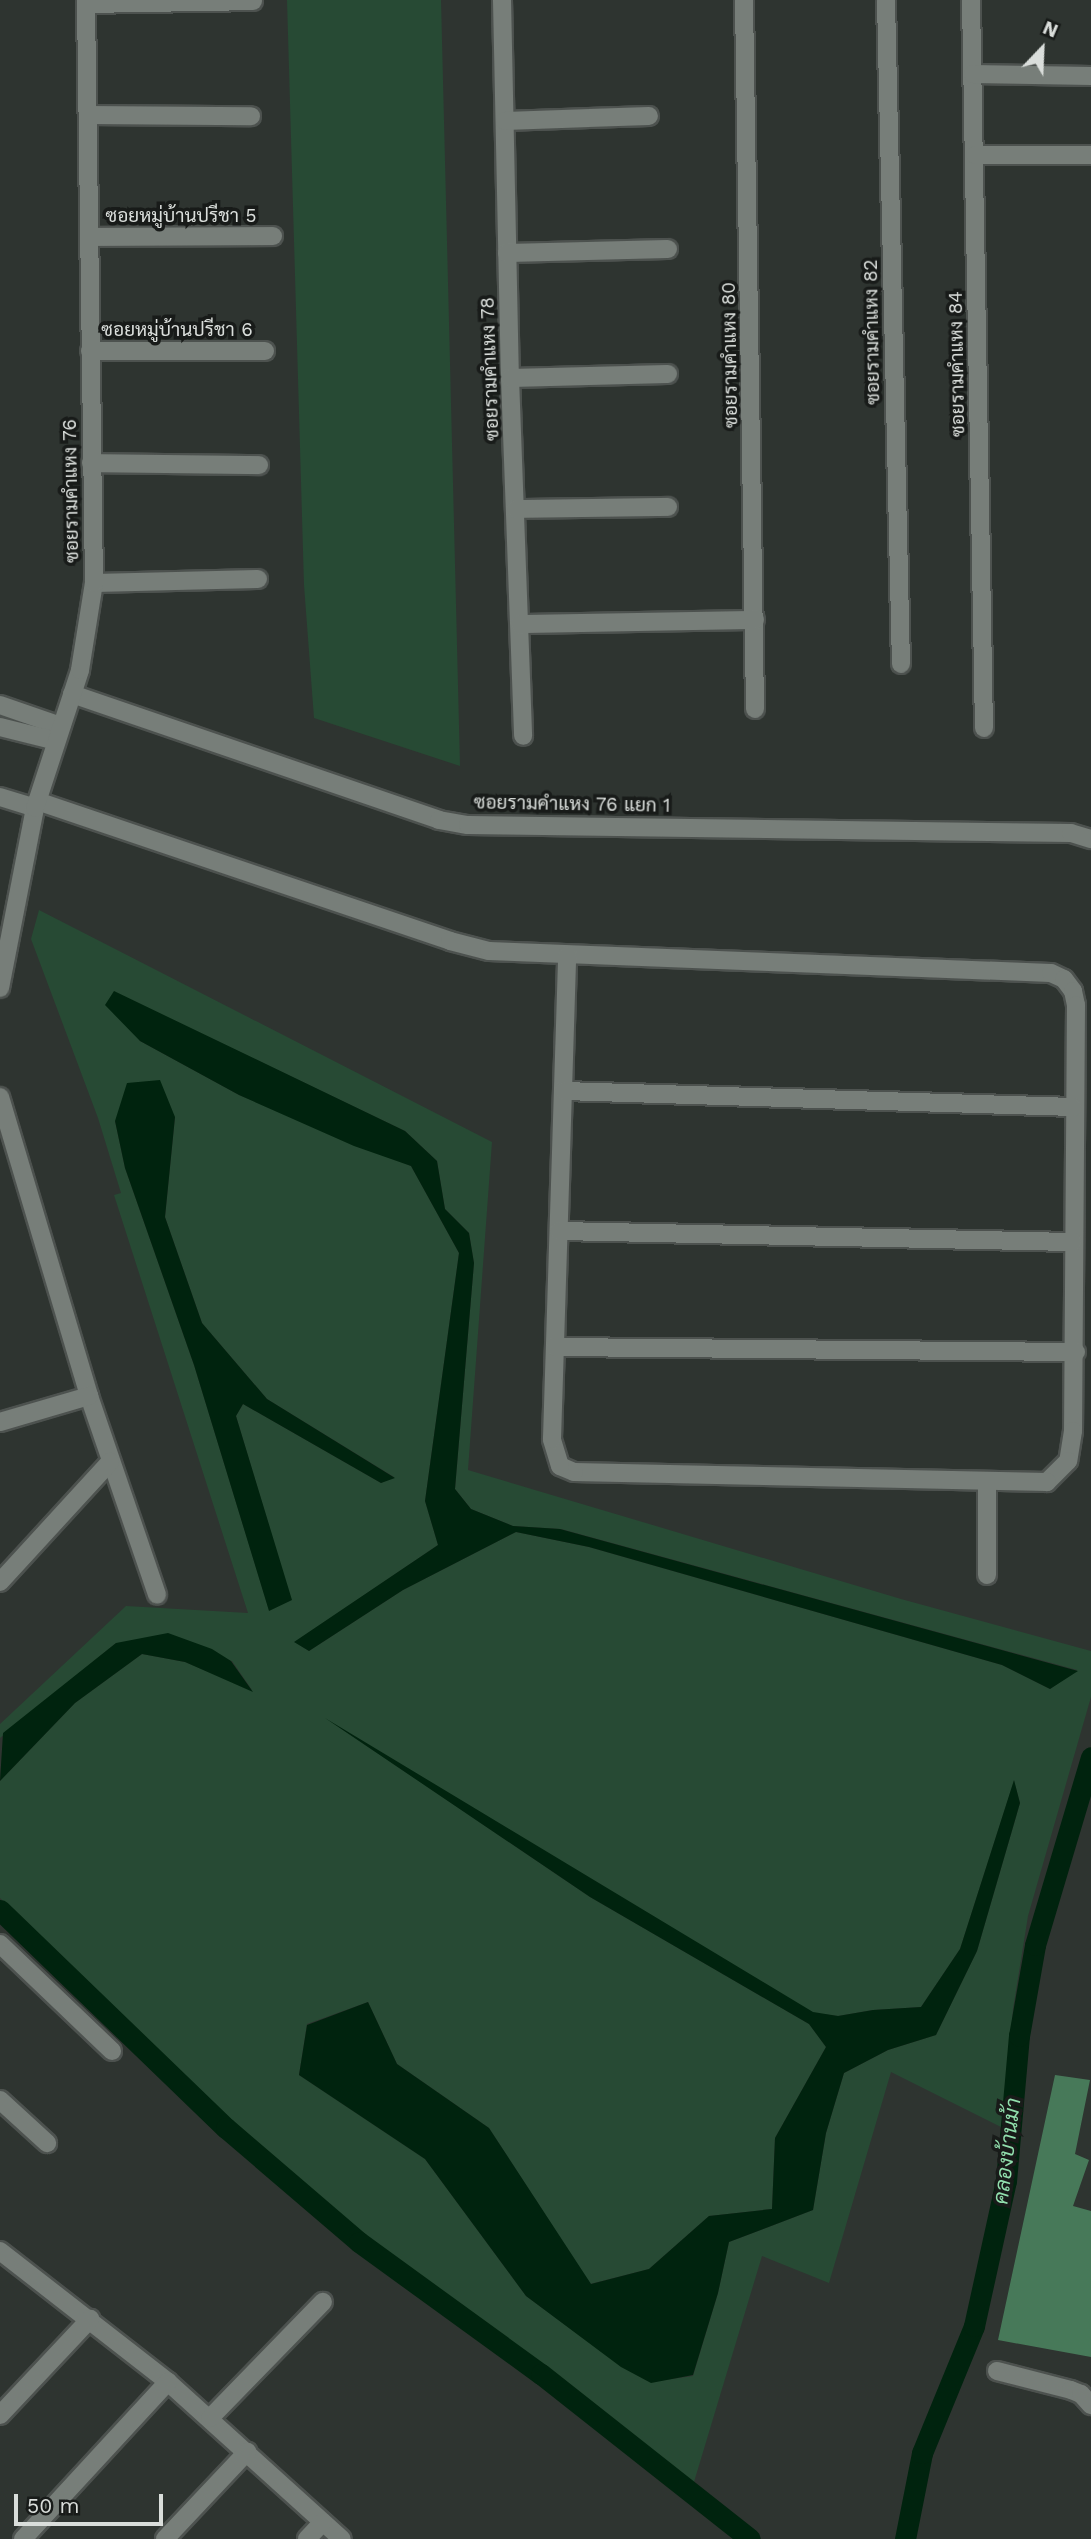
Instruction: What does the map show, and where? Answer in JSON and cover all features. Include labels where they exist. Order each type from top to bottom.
[{"type":"street","name":"ซอยรามคำแหง 78","points":[[502,0],[510,378],[523,736]]},
{"type":"street","name":"ซอยรามคำแหง 80","points":[[744,0],[755,709]]},
{"type":"street","name":"ซอยรามคำแหง 82","points":[[886,0],[901,664]]},
{"type":"street","name":"ซอยรามคำแหง 84","points":[[971,0],[984,728]]},
{"type":"street","points":[[86,2],[253,1]]},
{"type":"street","name":"ซอยรามคำแหง 76","points":[[0,988],[36,804],[72,694],[89,627],[94,583],[86,2]]},
{"type":"street","points":[[973,74],[1091,76]]},
{"type":"street","points":[[88,115],[251,116]]},
{"type":"street","points":[[505,121],[649,116]]},
{"type":"street","points":[[975,155],[1091,155]]},
{"type":"street","name":"ซอยหมู่บ้านปรีชา 5","points":[[89,237],[273,236]]},
{"type":"street","points":[[507,254],[668,249]]},
{"type":"street","name":"ซอยหมู่บ้านปรีชา 6","points":[[90,351],[265,351]]},
{"type":"street","points":[[510,378],[668,374]]},
{"type":"street","points":[[91,463],[259,464]]},
{"type":"street","points":[[516,509],[668,506]]},
{"type":"street","points":[[94,583],[258,579]]},
{"type":"street","points":[[520,624],[755,620]]},
{"type":"street","name":"ซอยรามคำแหง 76 แยก 1","points":[[72,694],[439,820],[468,825],[1057,833],[1091,839]]},
{"type":"street","points":[[0,705],[59,734]]},
{"type":"street","points":[[0,727],[59,734]]},
{"type":"street","points":[[0,797],[36,804],[450,941],[489,951],[567,954],[1051,973],[1069,985],[1076,1006],[1073,1107],[1076,1352],[1073,1431],[1068,1461],[1048,1482],[574,1472],[560,1466],[553,1451],[567,954]]},
{"type":"street","points":[[564,1091],[1073,1107]]},
{"type":"street","points":[[0,1097],[110,1462],[157,1595]]},
{"type":"street","points":[[559,1231],[1073,1242]]},
{"type":"street","points":[[555,1347],[1076,1352]]},
{"type":"street","points":[[0,1422],[89,1395]]},
{"type":"street","points":[[0,1582],[110,1462]]},
{"type":"street","points":[[987,1481],[987,1576]]},
{"type":"street","points":[[0,1944],[112,2050]]},
{"type":"street","points":[[0,2100],[47,2143]]},
{"type":"street","points":[[2,2256],[90,2319],[167,2382],[342,2539]]},
{"type":"street","points":[[209,2418],[323,2302]]},
{"type":"street","points":[[0,2415],[90,2319]]},
{"type":"street","points":[[997,2371],[1072,2390],[1081,2394],[1091,2404]]},
{"type":"street","points":[[23,2539],[167,2382]]},
{"type":"street","points":[[165,2539],[247,2452]]},
{"type":"street","points":[[307,2539],[323,2522]]},
{"type":"shaded area","points":[[287,0],[441,0],[460,766],[314,718],[304,585]]},
{"type":"shaded area","points":[[39,910],[492,1142],[468,1470],[901,1599],[1091,1651],[1091,1697],[1028,1916],[1013,2009],[1003,2128],[891,2072],[829,2283],[762,2256],[694,2482],[335,2213],[229,2125],[0,1898],[0,1781],[75,1703],[142,1654],[185,1662],[252,1690],[232,1661],[116,1643],[0,1738],[0,1724],[126,1606],[248,1613],[114,1195],[121,1193],[98,1118],[31,939]],"holes":[[[114,992],[405,1131],[437,1161],[445,1209],[469,1233],[474,1263],[455,1489],[471,1509],[513,1526],[561,1529],[1077,1670],[1050,1689],[1002,1665],[589,1547],[516,1532],[403,1590],[309,1651],[295,1642],[438,1545],[425,1501],[459,1253],[411,1166],[239,1095],[140,1041]],[[175,1117],[165,1217],[202,1323],[267,1399],[394,1477],[381,1483],[243,1404],[236,1416],[291,1600],[269,1610],[194,1365],[125,1168],[115,1121]],[[342,1729],[813,2013],[838,2016],[873,2010],[921,2007],[960,1949],[1014,1781],[1020,1803],[977,1951],[936,2035],[888,2050],[844,2073],[826,2133],[813,2210],[729,2242],[718,2293],[693,2376],[650,2382],[621,2366],[526,2296],[425,2159],[299,2075],[307,2024],[368,2002],[397,2064],[489,2128],[590,2284],[649,2269],[709,2216],[772,2209],[775,2138],[826,2047],[809,2024],[590,1897]]]},
{"type":"shaded area","points":[[114,991],[405,1131],[437,1161],[445,1209],[469,1233],[474,1263],[455,1489],[471,1509],[513,1526],[560,1529],[1078,1671],[1050,1689],[1002,1665],[589,1547],[516,1532],[403,1590],[309,1651],[294,1642],[438,1545],[425,1501],[459,1253],[411,1166],[354,1146],[239,1095],[140,1041],[105,1005]]},
{"type":"shaded area","points":[[160,1080],[175,1117],[165,1217],[202,1323],[267,1399],[395,1478],[381,1483],[243,1404],[236,1416],[292,1600],[269,1611],[194,1365],[125,1168],[115,1121],[127,1083]]},
{"type":"shaded area","points":[[168,1633],[212,1649],[231,1661],[253,1692],[185,1662],[142,1654],[75,1703],[0,1781],[3,1733],[116,1643]]},
{"type":"shaded area","points":[[325,1718],[813,2012],[838,2016],[873,2010],[921,2007],[960,1949],[1014,1780],[1020,1803],[977,1951],[936,2035],[888,2050],[844,2073],[826,2133],[813,2210],[729,2242],[718,2293],[693,2375],[651,2383],[621,2367],[526,2296],[425,2159],[299,2075],[307,2025],[368,2002],[397,2064],[489,2128],[591,2284],[649,2269],[709,2216],[772,2209],[775,2138],[826,2047],[809,2024],[590,1897]]},
{"type":"shaded area","points":[[1055,2075],[1090,2080],[1075,2154],[1089,2160],[1073,2206],[1091,2211],[1091,2357],[998,2340]]},
{"type":"waterway","name":"คลองบ้านม้า","points":[[905,2539],[922,2453],[974,2326],[1006,2181],[1019,2036],[1035,1945],[1091,1757]]},
{"type":"waterway","points":[[0,1910],[226,2128],[359,2242],[541,2374],[750,2539]]}]
